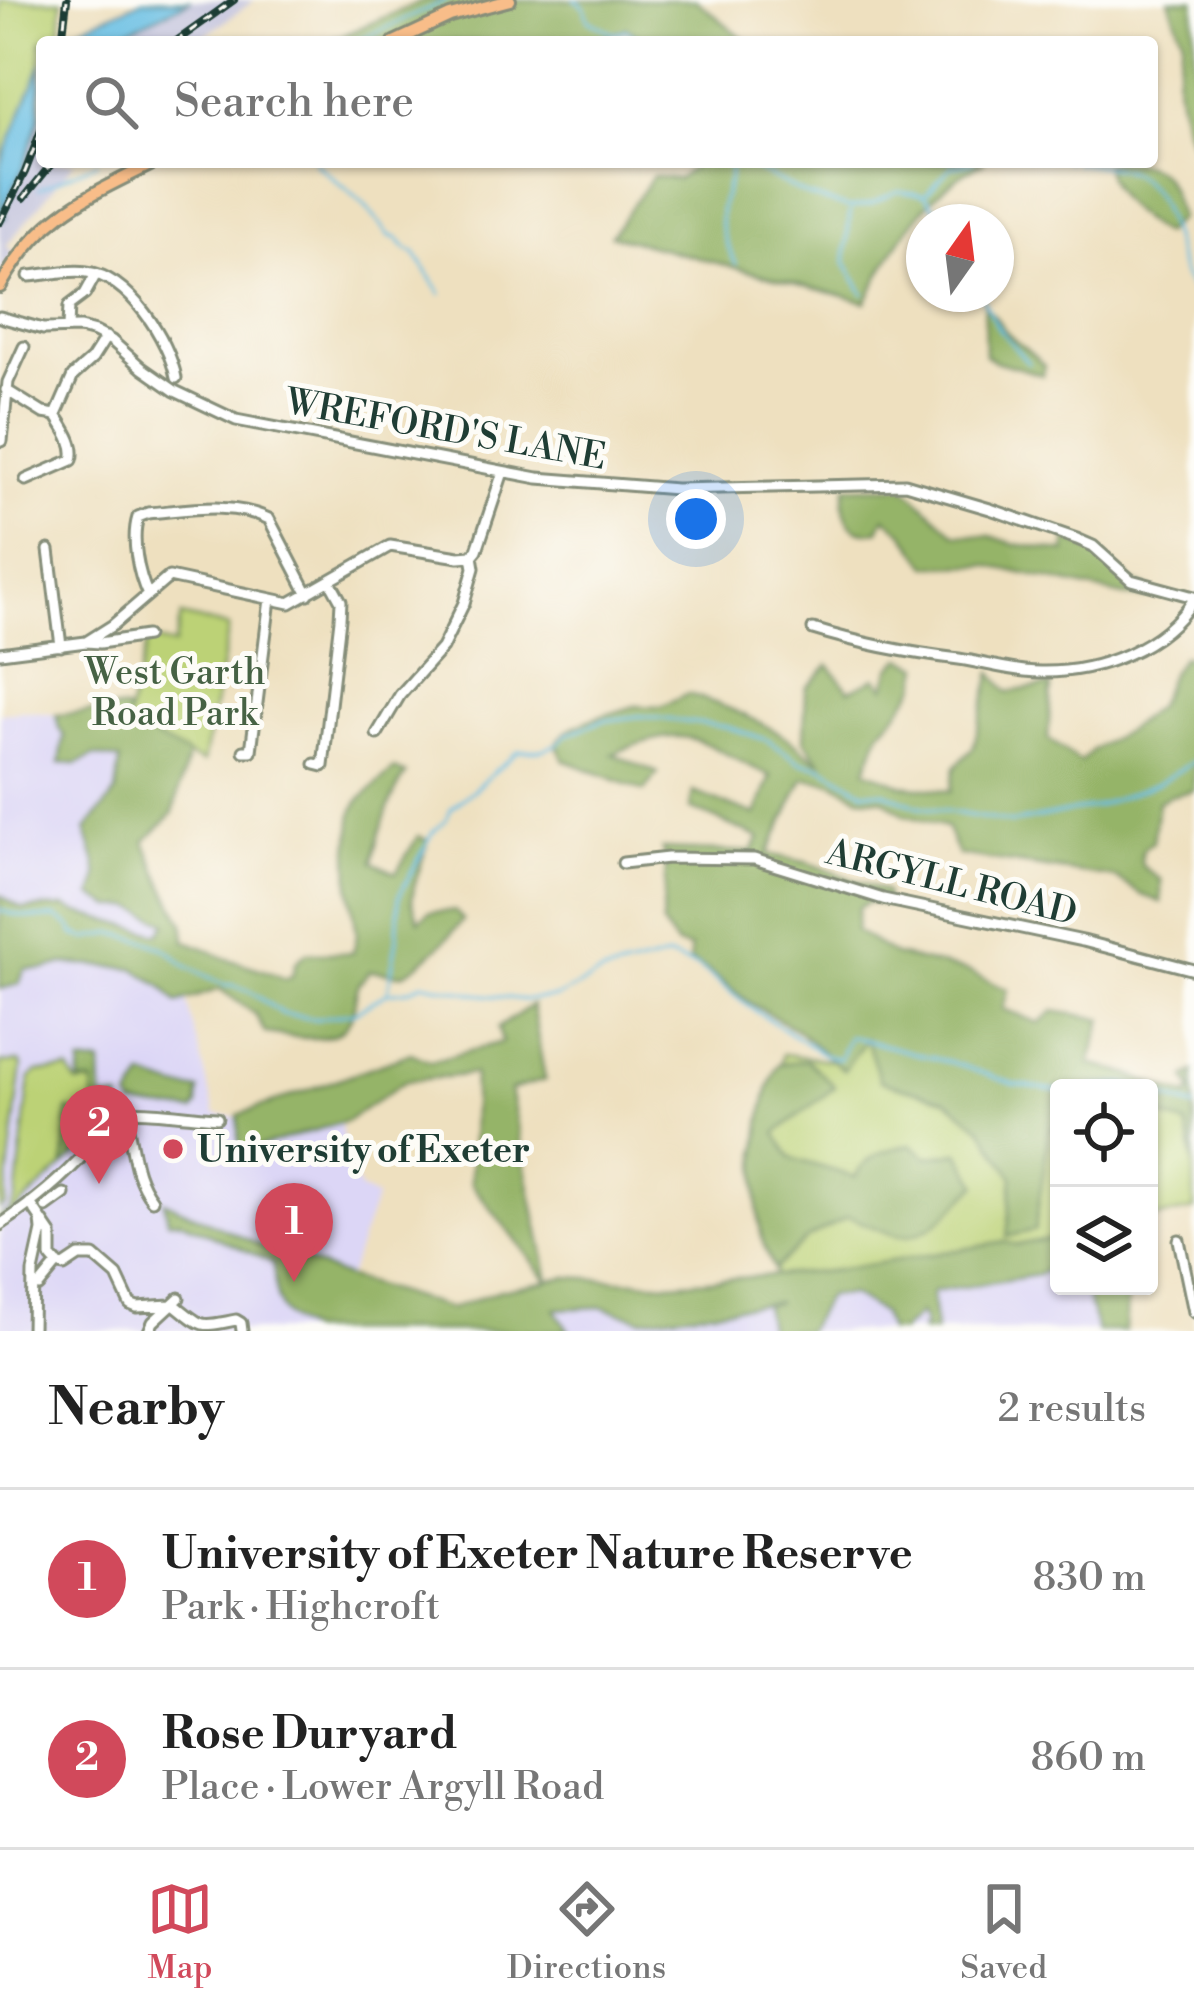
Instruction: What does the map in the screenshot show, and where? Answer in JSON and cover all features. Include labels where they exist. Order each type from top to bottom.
[{"type":"main road","points":[[407,36],[450,16],[510,0]]},
{"type":"main road","points":[[0,286],[22,251],[52,220],[145,168]]},
{"type":"street","points":[[28,276],[84,271],[111,281],[164,341],[176,384]]},
{"type":"street","points":[[68,327],[69,306],[85,294],[96,274]]},
{"type":"street","points":[[0,317],[43,329],[88,329],[106,337],[73,376],[56,416]]},
{"type":"street","name":"WREFORD'S LANE","points":[[106,337],[152,376],[176,384],[236,420],[538,478],[676,489],[904,484],[1076,539],[1093,546],[1131,580],[1194,598]]},
{"type":"street","points":[[1,438],[6,391],[24,347]]},
{"type":"street","points":[[6,391],[56,416],[71,443],[74,458],[56,469],[30,477],[28,461]]},
{"type":"street","points":[[86,641],[121,619],[169,577],[290,603],[390,546],[472,556],[503,472]]},
{"type":"street","points":[[148,595],[137,549],[138,518],[148,513],[218,508],[269,519],[308,594]]},
{"type":"street","points":[[49,550],[61,646]]},
{"type":"street","points":[[392,735],[379,731],[400,694],[433,662],[449,634],[469,587],[472,556]]},
{"type":"street","points":[[322,766],[341,605],[330,581]]},
{"type":"street","points":[[813,629],[868,646],[1012,670],[1056,672],[1110,661],[1142,647],[1164,633],[1194,598]]},
{"type":"street","points":[[251,752],[270,599]]},
{"type":"street","points":[[121,619],[129,628],[127,639]]},
{"type":"street","points":[[0,653],[146,636]]},
{"type":"street","name":"ARGYLL ROAD","points":[[623,862],[754,859],[883,899],[1194,970]]},
{"type":"street","points":[[0,1225],[90,1148],[106,1120],[124,1113],[217,1118]]},
{"type":"street","points":[[124,1113],[135,1170],[152,1200]]},
{"type":"street","points":[[40,1194],[48,1206],[64,1194]]},
{"type":"street","points":[[30,1203],[51,1234],[51,1257],[57,1264],[94,1256],[117,1276],[133,1306],[174,1302],[208,1326],[242,1322]]},
{"type":"street","points":[[32,1331],[33,1272],[41,1220]]},
{"type":"street","points":[[1179,1240],[1194,1312]]},
{"type":"street","points":[[39,1286],[57,1264]]},
{"type":"street","points":[[149,1331],[174,1302]]},
{"type":"shaded area","points":[[191,0],[255,0],[204,36],[116,36]]},
{"type":"shaded area","points":[[36,130],[36,168],[70,168],[6,246],[14,253],[0,274],[0,220]]},
{"type":"shaded area","name":"University of Exeter","points":[[129,711],[127,723],[188,755],[173,813],[145,842],[184,924],[184,948],[174,948],[215,1114],[271,1123],[339,1121],[353,1176],[361,1190],[376,1197],[348,1277],[354,1298],[421,1331],[0,1331],[0,713],[56,715]]},
{"type":"shaded area","points":[[1050,1270],[1050,1295],[1122,1295],[1125,1331],[467,1331],[586,1299],[658,1308],[937,1290]]},
{"type":"green space","points":[[0,0],[62,0],[60,36],[36,36],[36,78],[2,161]]},
{"type":"green space","points":[[425,0],[696,0],[741,36],[638,36],[627,28],[608,36],[341,36]]},
{"type":"green space","points":[[1169,0],[1194,0],[1194,147],[1184,126],[1176,78],[1183,39]]},
{"type":"green space","points":[[692,168],[974,168],[927,204],[906,204],[906,231],[866,302],[611,235],[653,176],[678,179]]},
{"type":"green space","points":[[1106,168],[1155,169],[1167,183],[1179,218],[1163,234],[1134,213]]},
{"type":"green space","points":[[984,312],[991,312],[1044,366],[1043,375],[995,361],[985,355]]},
{"type":"green space","points":[[846,487],[904,487],[956,534],[1066,552],[1067,539],[1150,589],[1145,598],[1124,596],[986,565],[928,566],[904,533],[885,517],[879,530],[854,527],[845,514]]},
{"type":"green space","name":"West Garth Road Park","points":[[181,616],[229,627],[203,763],[126,723],[148,639],[174,645]]},
{"type":"green space","points":[[1183,656],[1194,659],[1194,790],[1158,802],[1153,842],[1141,858],[1142,866],[1161,880],[1161,902],[1116,878],[958,855],[946,827],[905,815],[884,799],[860,797],[832,782],[804,778],[768,854],[809,863],[886,892],[886,905],[868,902],[858,908],[856,931],[895,955],[967,971],[1008,990],[1003,1009],[1039,1023],[1054,1011],[1103,1019],[1090,1064],[1141,1079],[1050,1079],[1050,1132],[1035,1230],[1007,1237],[1013,1177],[982,1128],[946,1099],[880,1081],[866,1039],[844,1070],[797,1030],[690,961],[690,948],[676,945],[662,924],[666,868],[662,849],[752,852],[760,838],[690,808],[693,792],[756,815],[771,776],[696,740],[662,738],[613,754],[658,773],[644,791],[564,760],[556,743],[568,730],[590,720],[635,706],[661,707],[688,694],[765,725],[821,762],[804,740],[806,688],[829,665],[849,690],[876,678],[885,687],[891,667],[902,658],[921,666],[917,685],[880,732],[866,770],[902,785],[951,791],[955,767],[973,748],[992,673],[1008,692],[1051,685],[1048,739],[1080,762],[1157,706]]},
{"type":"green space","points":[[129,711],[127,723],[188,755],[173,813],[145,842],[184,924],[185,941],[285,979],[306,953],[353,953],[357,934],[349,849],[353,812],[394,769],[406,774],[385,816],[373,862],[396,873],[418,836],[428,841],[412,901],[419,921],[429,912],[455,911],[463,920],[408,971],[370,971],[358,987],[346,1025],[327,1037],[265,1033],[255,1014],[220,989],[177,1003],[134,968],[64,964],[25,969],[19,984],[0,989],[0,895],[22,909],[66,907],[159,934],[167,923],[92,896],[97,871],[86,830],[116,793],[120,760],[94,756],[77,764],[60,763],[64,736],[56,715]]},
{"type":"green space","points":[[532,1005],[545,1080],[510,1090],[549,1280],[670,1283],[831,1271],[1050,1239],[1050,1268],[1038,1275],[932,1292],[935,1331],[921,1331],[920,1313],[901,1331],[888,1331],[882,1314],[851,1295],[827,1296],[806,1331],[769,1331],[764,1306],[778,1302],[641,1319],[603,1307],[555,1309],[569,1331],[309,1331],[283,1312],[273,1263],[181,1221],[168,1221],[164,1201],[277,1253],[450,1309],[500,1290],[548,1281],[471,1183],[474,1074],[405,1081],[347,1121],[239,1153],[238,1115],[411,1053],[431,1062],[502,1042],[498,1028]]},
{"type":"green space","points":[[846,1033],[1100,1079],[1050,1079],[1050,1239],[918,1261],[776,1276],[761,1236],[757,1153],[783,1054],[839,1061]]},
{"type":"green space","points":[[807,1060],[835,1087],[776,1133],[791,1158],[855,1177],[879,1154],[912,1145],[927,1157],[959,1152],[978,1184],[941,1220],[919,1233],[895,1235],[848,1217],[808,1238],[774,1269],[763,1243],[759,1215],[761,1123],[779,1064]]},
{"type":"green space","points":[[20,1062],[5,1205],[0,1209],[0,1063]]},
{"type":"green space","points":[[101,1063],[102,1099],[120,1099],[119,1111],[128,1129],[95,1131],[64,1166],[68,1110],[87,1114],[95,1109],[93,1083],[79,1082],[81,1064]]},
{"type":"green space","points":[[69,1070],[77,1084],[93,1083],[95,1109],[87,1114],[68,1111],[64,1166],[0,1221],[16,1199],[30,1078],[37,1072]]},
{"type":"green space","points":[[1194,1072],[1194,1164],[1187,1125],[1158,1115],[1158,1086],[1188,1097],[1192,1090],[1186,1078]]},
{"type":"green space","points":[[144,1077],[199,1090],[198,1106],[194,1111],[134,1106],[130,1099]]},
{"type":"green space","points":[[1158,1089],[1194,1096],[1194,1210],[1158,1217]]},
{"type":"green space","points":[[1087,1295],[1127,1295],[1125,1331],[1097,1331]]},
{"type":"water","points":[[143,0],[191,0],[116,36],[67,36]]},
{"type":"water","points":[[36,78],[36,130],[2,211],[6,217],[0,220],[0,165]]},
{"type":"waterway","points":[[368,36],[448,0]]},
{"type":"waterway","points":[[576,0],[589,20],[614,34],[627,30],[635,36]]},
{"type":"waterway","points":[[39,189],[85,168]]},
{"type":"waterway","points":[[321,168],[364,204],[390,236],[415,253],[441,294]]},
{"type":"waterway","points":[[730,168],[720,219],[736,264]]},
{"type":"waterway","points":[[753,168],[808,196],[850,208],[898,191],[925,195],[932,204]]},
{"type":"waterway","points":[[927,193],[950,168]]},
{"type":"waterway","points":[[1118,168],[1153,192],[1194,292]]},
{"type":"waterway","points":[[850,212],[845,262],[864,294]]},
{"type":"waterway","points":[[990,312],[1028,363]]},
{"type":"waterway","points":[[388,992],[399,896],[433,832],[451,809],[518,751],[542,750],[602,721],[640,716],[727,727],[767,740],[800,762],[822,767],[863,791],[1012,823],[1095,807],[1159,783],[1194,761]]},
{"type":"waterway","points":[[0,910],[56,917],[86,939],[114,933],[153,943],[186,966],[249,991],[283,1014],[316,1019],[355,1012],[387,993],[422,983],[525,1000],[557,997],[602,974],[669,957],[698,967],[823,1054],[840,1059],[849,1036],[1014,1084],[1050,1090]]},
{"type":"waterway","points":[[1158,1095],[1194,1107]]},
{"type":"railway","points":[[63,36],[67,0]]},
{"type":"railway","points":[[183,36],[234,0]]},
{"type":"railway","points":[[0,222],[36,144]]},
{"type":"railway","points":[[24,198],[48,168]]},
{"type":"place","name":"University of Exeter","points":[[173,1149]]},
{"type":"place","name":"Rose Duryard","points":[[99,1184]]},
{"type":"place","name":"University of Exeter Nature Reserve","points":[[294,1282]]}]
